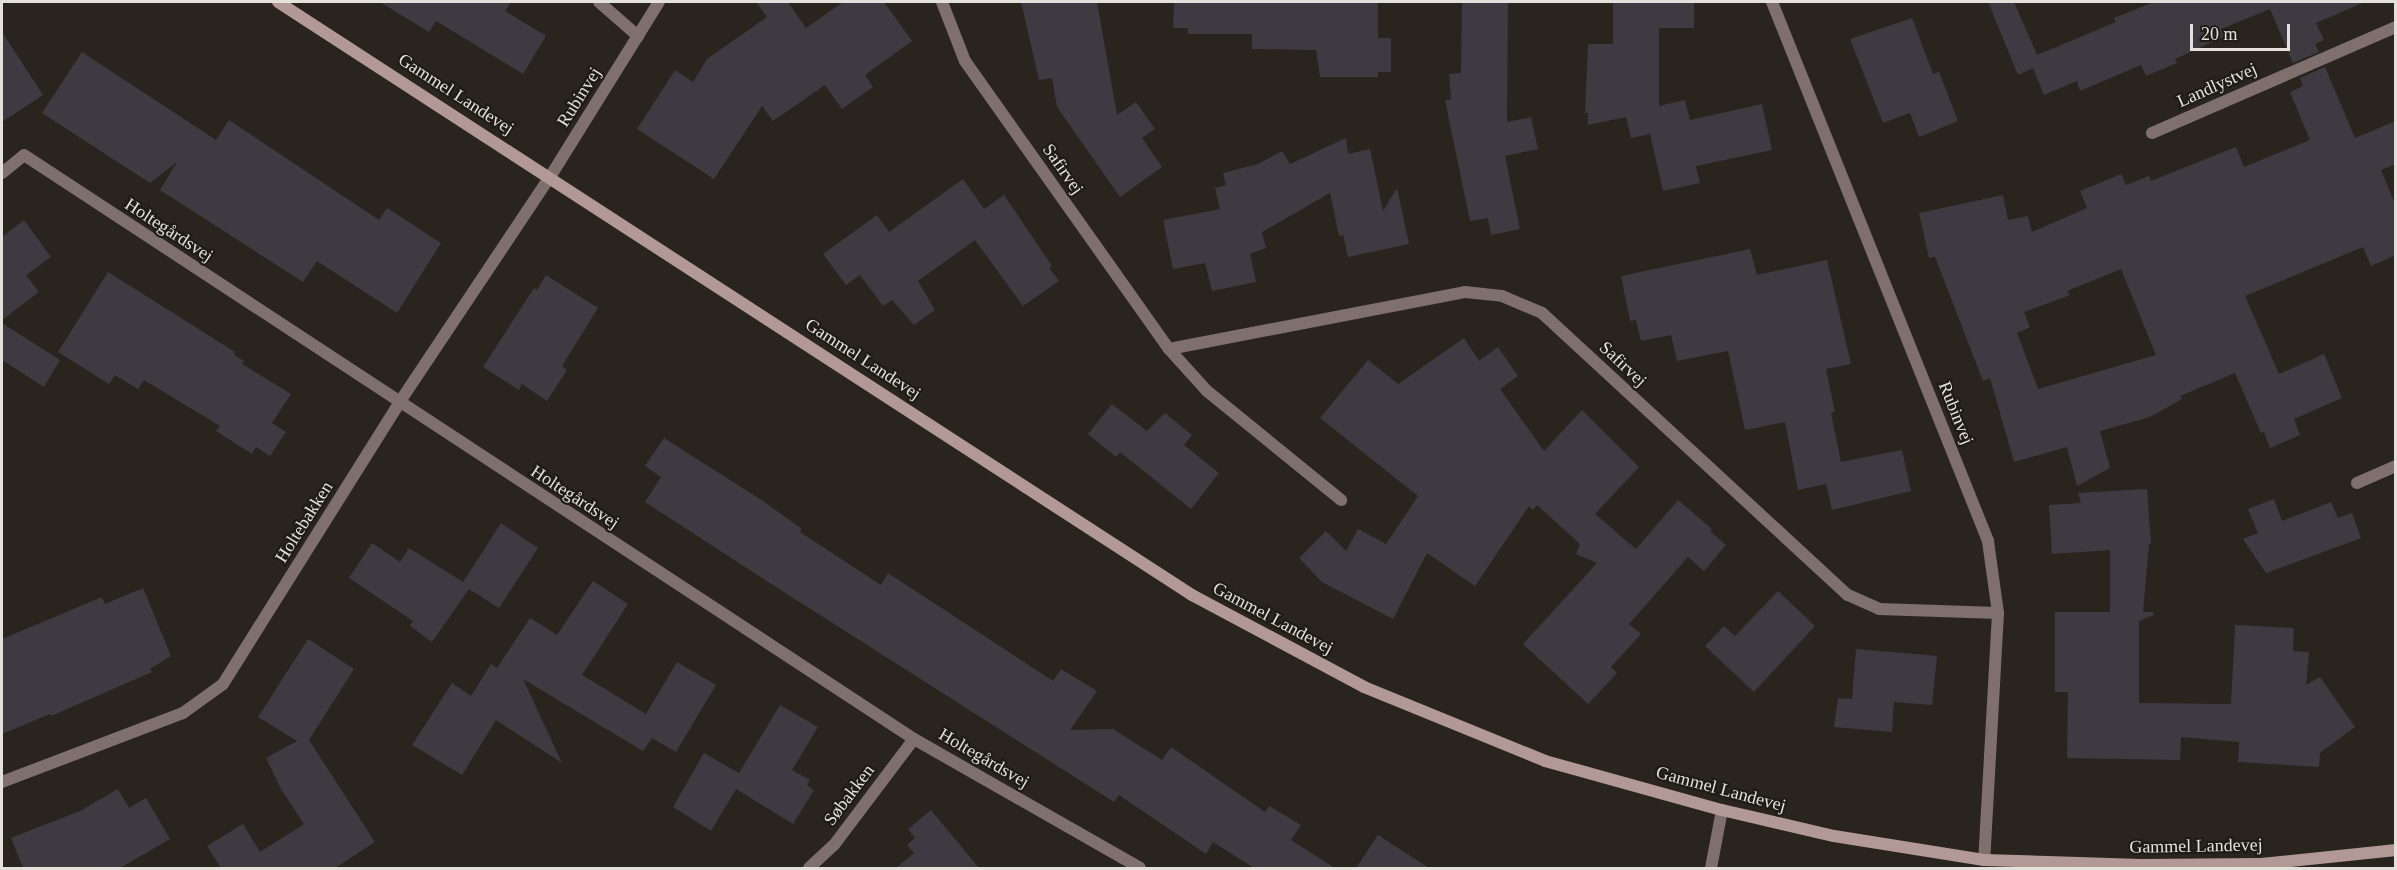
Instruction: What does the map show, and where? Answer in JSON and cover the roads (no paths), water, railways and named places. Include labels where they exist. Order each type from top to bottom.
[{"type":"street","name":"Gammel Landevej","points":[[278,2],[1192,595],[1364,687],[1502,743],[1545,760],[1722,810],[1834,837],[1984,860],[2141,865],[2261,864],[2396,850]]},
{"type":"street","points":[[599,2],[638,36]]},
{"type":"street","name":"Rubinvej","points":[[550,177],[659,2]]},
{"type":"street","name":"Safirvej","points":[[942,2],[965,61],[1169,349],[1207,391],[1341,500]]},
{"type":"street","name":"Rubinvej","points":[[1772,2],[1988,541],[1998,613],[1984,860]]},
{"type":"street","name":"Landlystvej","points":[[2152,133],[2396,27]]},
{"type":"street","name":"Holtegårdsvej","points":[[2,172],[24,155],[914,739],[1140,868]]},
{"type":"street","name":"Holtebakken","points":[[2,783],[183,713],[223,684],[399,403],[550,177]]},
{"type":"street","name":"Safirvej","points":[[1169,349],[1465,292],[1502,296],[1542,313],[1848,595],[1879,609],[1998,613]]},
{"type":"street","points":[[2357,483],[2396,466]]},
{"type":"street","name":"Søbakken","points":[[809,868],[834,845],[914,739]]},
{"type":"street","points":[[1711,868],[1722,810]]}]
